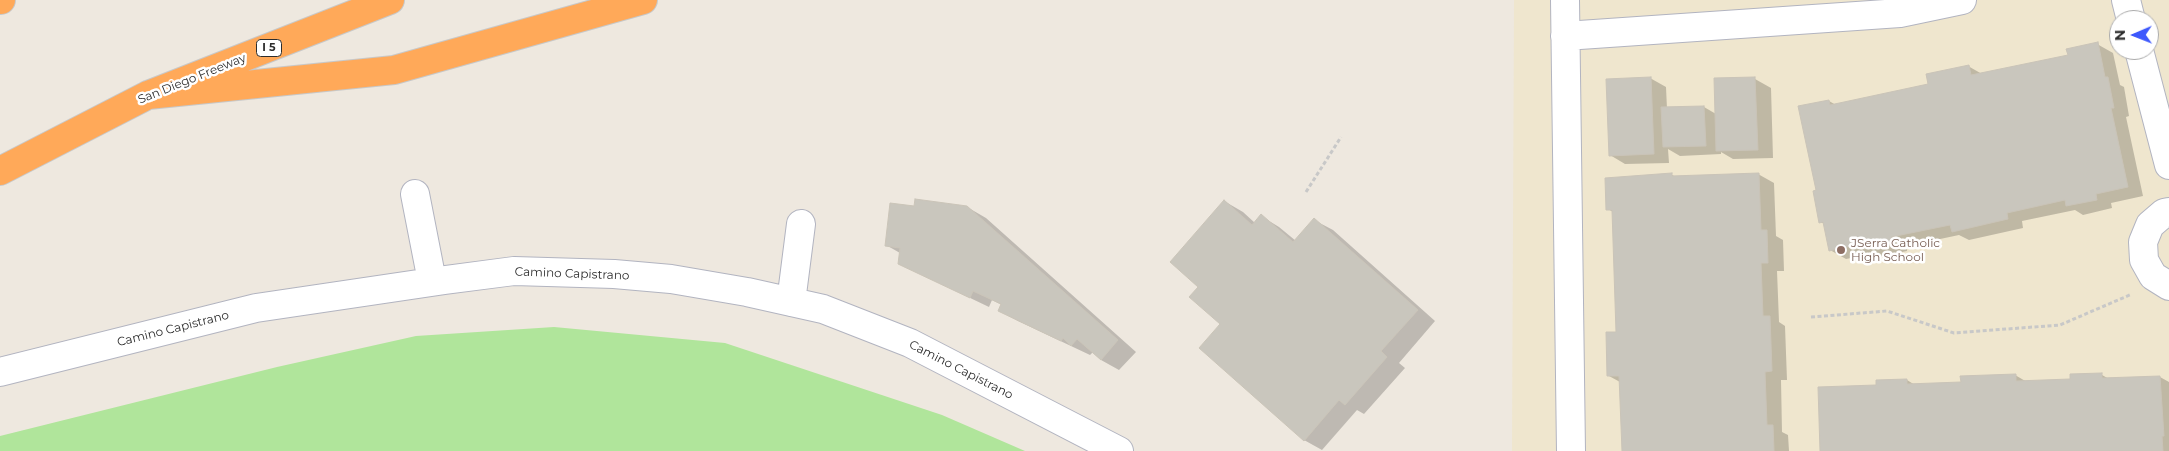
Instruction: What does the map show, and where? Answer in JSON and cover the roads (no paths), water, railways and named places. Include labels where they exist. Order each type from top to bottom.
[{"type":"highway","name":"San Diego Freeway","points":[[0,171],[148,95],[390,0]]},
{"type":"highway","points":[[148,95],[394,70],[643,0]]},
{"type":"street","points":[[1565,0],[1570,451]]},
{"type":"street","points":[[1565,36],[1900,13],[1962,0]]},
{"type":"street","points":[[2142,60],[2169,166]]},
{"type":"street","points":[[414,194],[432,281]]},
{"type":"street","points":[[2169,212],[2164,213],[2150,225],[2143,242],[2144,260],[2153,276],[2169,286]]},
{"type":"street","points":[[791,302],[801,224]]},
{"type":"street","name":"Camino Capistrano","points":[[0,372],[256,308],[432,281],[514,271],[614,274],[680,281],[747,292],[823,310],[910,343],[1120,451]]},
{"type":"place","name":"JSerra Catholic High School","points":[[1841,250]]}]
